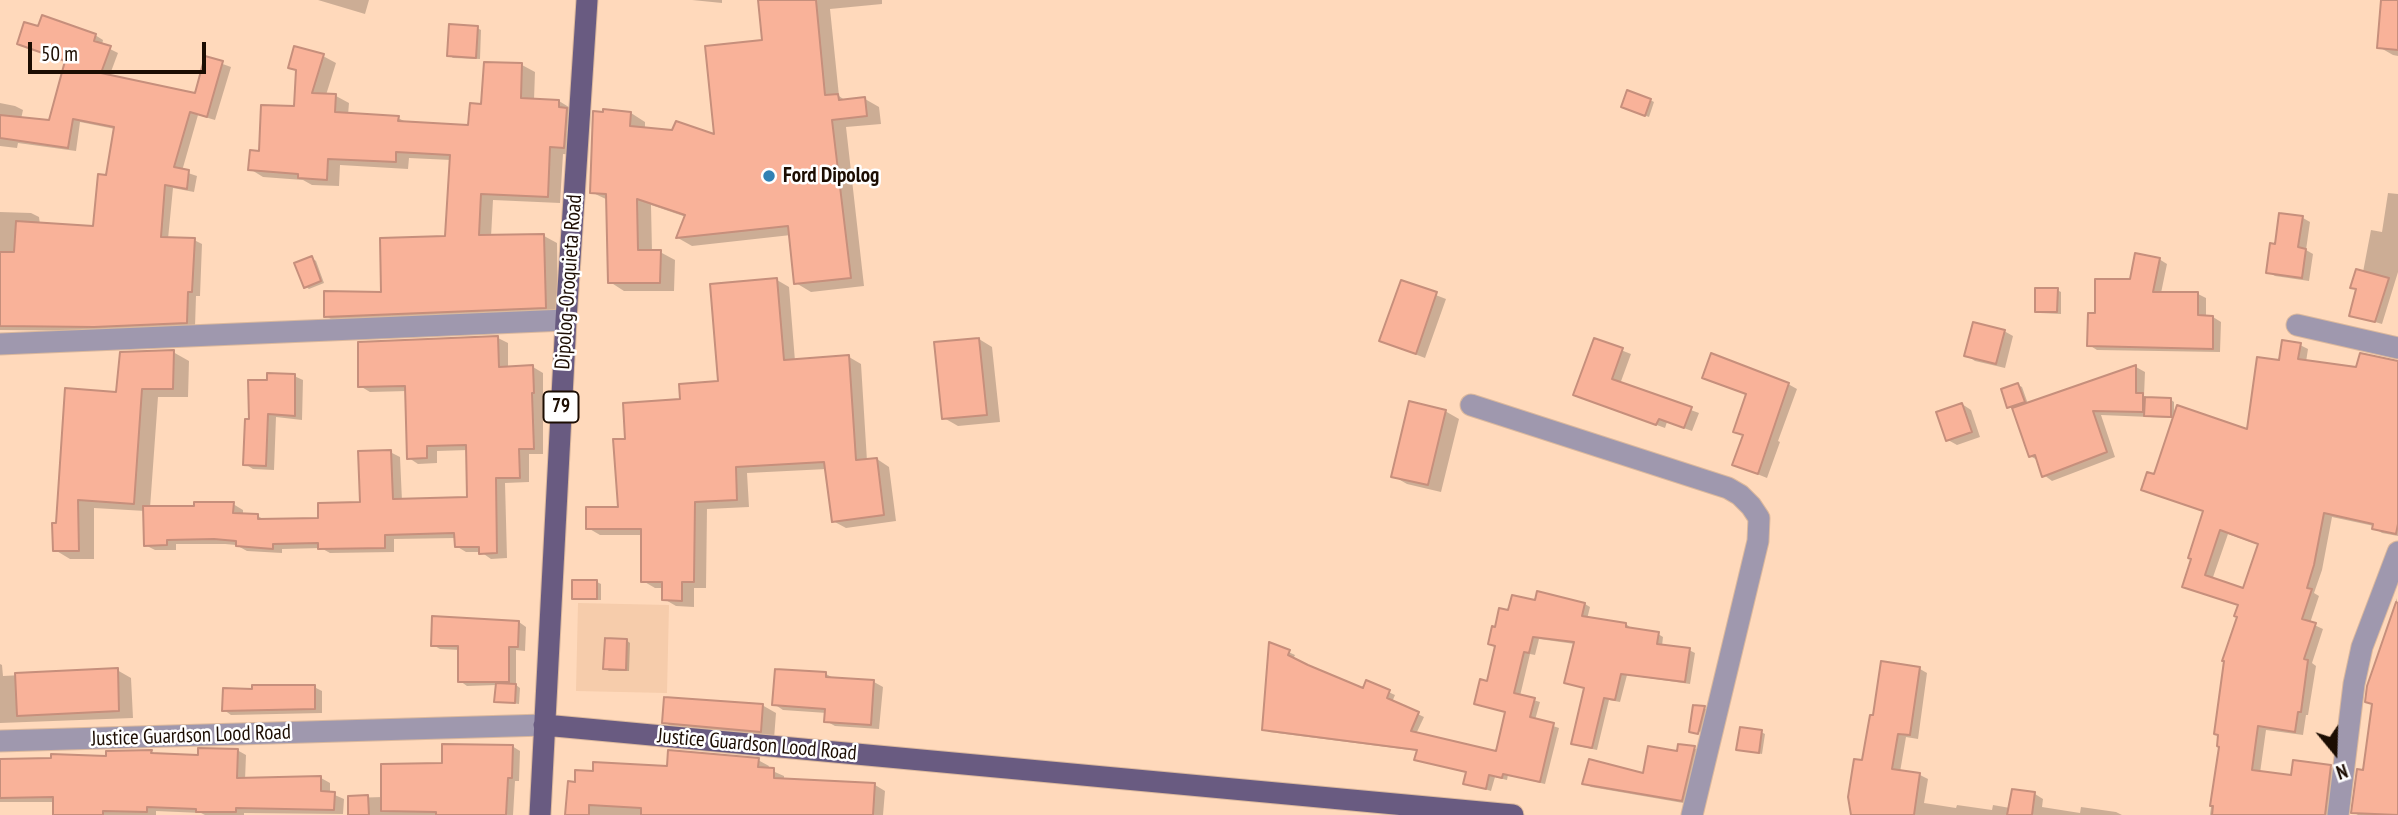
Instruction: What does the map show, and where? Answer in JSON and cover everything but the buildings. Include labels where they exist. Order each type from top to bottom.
[{"type":"main road","name":"Dipolog-Oroquieta Road","points":[[540,815],[566,320],[587,0]]},
{"type":"main road","name":"Justice Guardson Lood Road","points":[[544,725],[1513,815]]},
{"type":"street","points":[[0,344],[566,320]]},
{"type":"street","points":[[2297,325],[2398,348]]},
{"type":"street","points":[[1471,405],[1728,488],[1740,495],[1759,518],[1758,541],[1692,815]]},
{"type":"street","points":[[2338,815],[2354,684],[2362,647],[2398,552]]},
{"type":"street","name":"Justice Guardson Lood Road","points":[[0,741],[544,725]]},
{"type":"shaded area","points":[[578,603],[669,605],[667,693],[576,691]]},
{"type":"place","name":"Ford Dipolog","points":[[769,176]]}]
